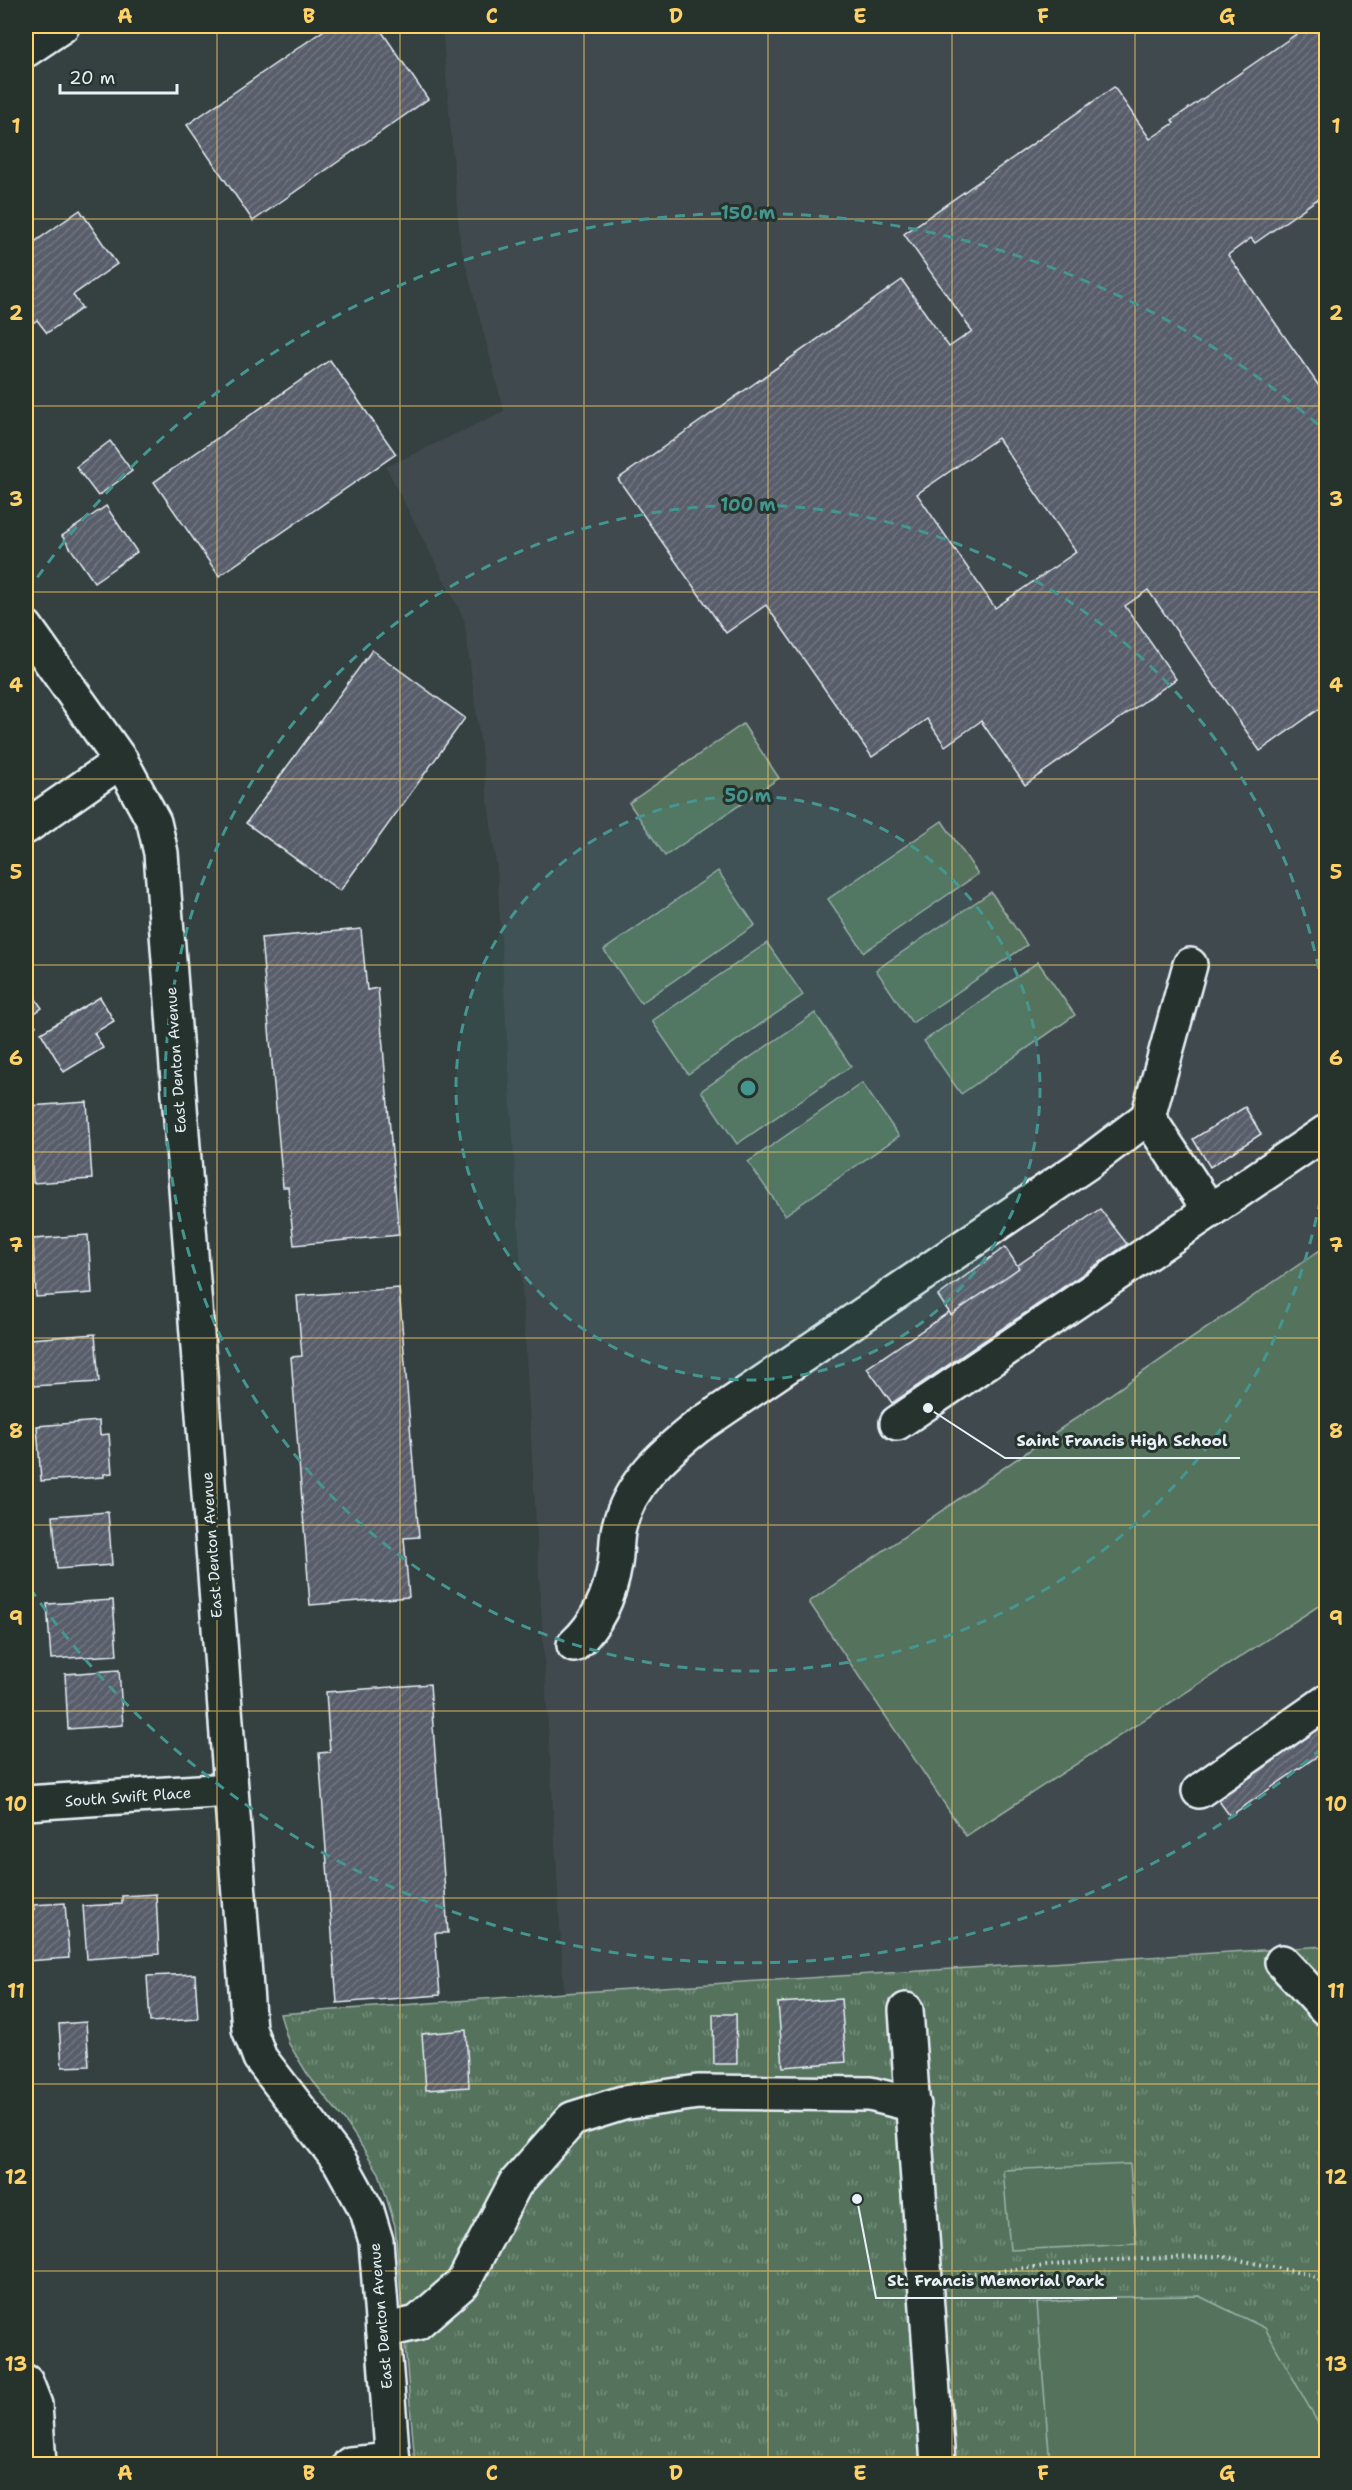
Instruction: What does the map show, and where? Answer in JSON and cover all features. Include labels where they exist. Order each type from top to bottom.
[{"type":"street","points":[[26,50],[62,26]]},
{"type":"street","name":"East Denton Avenue","points":[[26,627],[121,761],[154,822],[161,853],[249,2029],[260,2058],[340,2162],[367,2211],[376,2241],[393,2462]]},
{"type":"street","points":[[26,827],[121,761]]},
{"type":"street","points":[[574,1645],[588,1632],[608,1597],[619,1527],[635,1489],[658,1459],[697,1427],[1087,1163],[1148,1117],[1190,965]]},
{"type":"street","points":[[1148,1117],[1210,1211]]},
{"type":"street","points":[[897,1423],[1326,1132]]},
{"type":"street","points":[[1199,1791],[1326,1702]]},
{"type":"street","name":"South Swift Place","points":[[26,1803],[231,1790]]},
{"type":"street","points":[[1282,1962],[1326,2009]]},
{"type":"street","points":[[906,2010],[938,2464]]},
{"type":"street","points":[[383,2331],[417,2323],[463,2283],[514,2184],[572,2119],[623,2103],[698,2092],[870,2094],[914,2105]]},
{"type":"street","points":[[26,2382],[35,2405],[39,2464]]},
{"type":"street","points":[[350,2464],[393,2462]]},
{"type":"path","points":[[926,2278],[1092,2262],[1220,2256],[1311,2275],[1326,2284]]},
{"type":"shaded area","points":[[442,26],[1326,26],[1326,1946],[564,1993],[497,871],[464,619],[386,467],[504,411],[460,243]]},
{"type":"green space","points":[[743,724],[779,778],[665,856],[629,803]]},
{"type":"green space","points":[[942,821],[978,874],[864,952],[828,899]]},
{"type":"green space","points":[[718,871],[755,925],[641,1003],[604,950]]},
{"type":"green space","points":[[991,892],[1027,945],[912,1023],[876,970]]},
{"type":"green space","points":[[767,943],[803,995],[688,1074],[652,1021]]},
{"type":"green space","points":[[1038,962],[1075,1015],[961,1094],[924,1041]]},
{"type":"green space","points":[[815,1013],[851,1066],[737,1144],[701,1091]]},
{"type":"green space","points":[[862,1083],[899,1136],[785,1215],[748,1162]]},
{"type":"green space","points":[[1326,1246],[1326,1601],[966,1836],[809,1602]]},
{"type":"green space","points":[[1326,1946],[1326,2464],[415,2464],[395,2226],[379,2173],[348,2125],[308,2075],[289,2044],[280,2014],[564,1993]]},
{"type":"green space","points":[[1130,2164],[1136,2244],[1010,2250],[1003,2170]]},
{"type":"green space","points":[[1199,2296],[1265,2328],[1319,2425],[1325,2464],[1050,2464],[1037,2303],[1118,2297]]},
{"type":"building","points":[[330,26],[378,26],[428,99],[253,221],[187,125]]},
{"type":"building","points":[[1308,26],[1326,26],[1326,193],[1255,243],[1251,238],[1228,255],[1326,396],[1326,704],[1260,751],[1148,590],[1125,606],[1176,679],[1025,785],[981,721],[945,746],[927,719],[872,757],[766,605],[726,633],[618,479],[902,280],[949,347],[972,331],[904,234],[1114,87],[1150,139],[1174,123],[1172,120]],"holes":[[[998,438],[1076,552],[995,608],[917,494]]]},
{"type":"building","points":[[80,210],[117,264],[73,295],[82,308],[47,333],[37,320],[26,328],[26,265],[31,261],[26,254],[26,248]]},
{"type":"building","points":[[330,360],[396,454],[219,576],[154,482]]},
{"type":"building","points":[[110,441],[132,471],[98,496],[76,467]]},
{"type":"building","points":[[106,506],[137,552],[94,582],[62,536]]},
{"type":"building","points":[[372,650],[465,718],[340,891],[246,823]]},
{"type":"building","points":[[361,929],[367,990],[378,988],[399,1235],[294,1245],[288,1187],[283,1187],[261,938]]},
{"type":"building","points":[[26,985],[42,1008],[29,1017],[36,1026],[26,1034]]},
{"type":"building","points":[[100,997],[114,1021],[94,1033],[103,1048],[64,1072],[41,1033]]},
{"type":"building","points":[[87,1102],[92,1179],[33,1183],[29,1106]]},
{"type":"building","points":[[1245,1107],[1261,1134],[1210,1167],[1193,1139]]},
{"type":"building","points":[[1100,1209],[1127,1244],[892,1403],[867,1368]]},
{"type":"building","points":[[88,1235],[92,1293],[36,1297],[33,1239]]},
{"type":"building","points":[[1005,1247],[1019,1268],[951,1315],[938,1296]]},
{"type":"building","points":[[399,1288],[419,1537],[404,1538],[409,1597],[310,1605],[291,1357],[302,1356],[297,1296]]},
{"type":"building","points":[[95,1334],[99,1382],[33,1386],[30,1339]]},
{"type":"building","points":[[99,1421],[100,1435],[109,1434],[112,1473],[104,1474],[104,1477],[41,1481],[37,1426]]},
{"type":"building","points":[[108,1512],[112,1565],[57,1569],[53,1516]]},
{"type":"building","points":[[113,1600],[117,1655],[51,1659],[47,1604]]},
{"type":"building","points":[[119,1670],[123,1725],[68,1729],[65,1674]]},
{"type":"building","points":[[430,1684],[448,1933],[435,1933],[440,1995],[337,2003],[319,1753],[330,1752],[326,1692]]},
{"type":"building","points":[[1326,1721],[1326,1750],[1230,1816],[1216,1797]]},
{"type":"building","points":[[156,1894],[159,1954],[87,1959],[83,1906],[122,1904],[122,1896]]},
{"type":"building","points":[[65,1903],[69,1958],[26,1961],[26,1909],[34,1909],[33,1905]]},
{"type":"building","points":[[195,1974],[198,2019],[150,2022],[147,1976]]},
{"type":"building","points":[[841,1999],[846,2062],[783,2067],[778,2003]]},
{"type":"building","points":[[713,2014],[736,2014],[737,2064],[714,2064]]},
{"type":"building","points":[[86,2022],[89,2066],[62,2067],[59,2024]]},
{"type":"building","points":[[466,2030],[469,2087],[426,2090],[422,2034]]},
{"type":"place","name":"Saint Francis High School","points":[[928,1408]]},
{"type":"place","name":"St. Francis Memorial Park","points":[[857,2199]]}]
